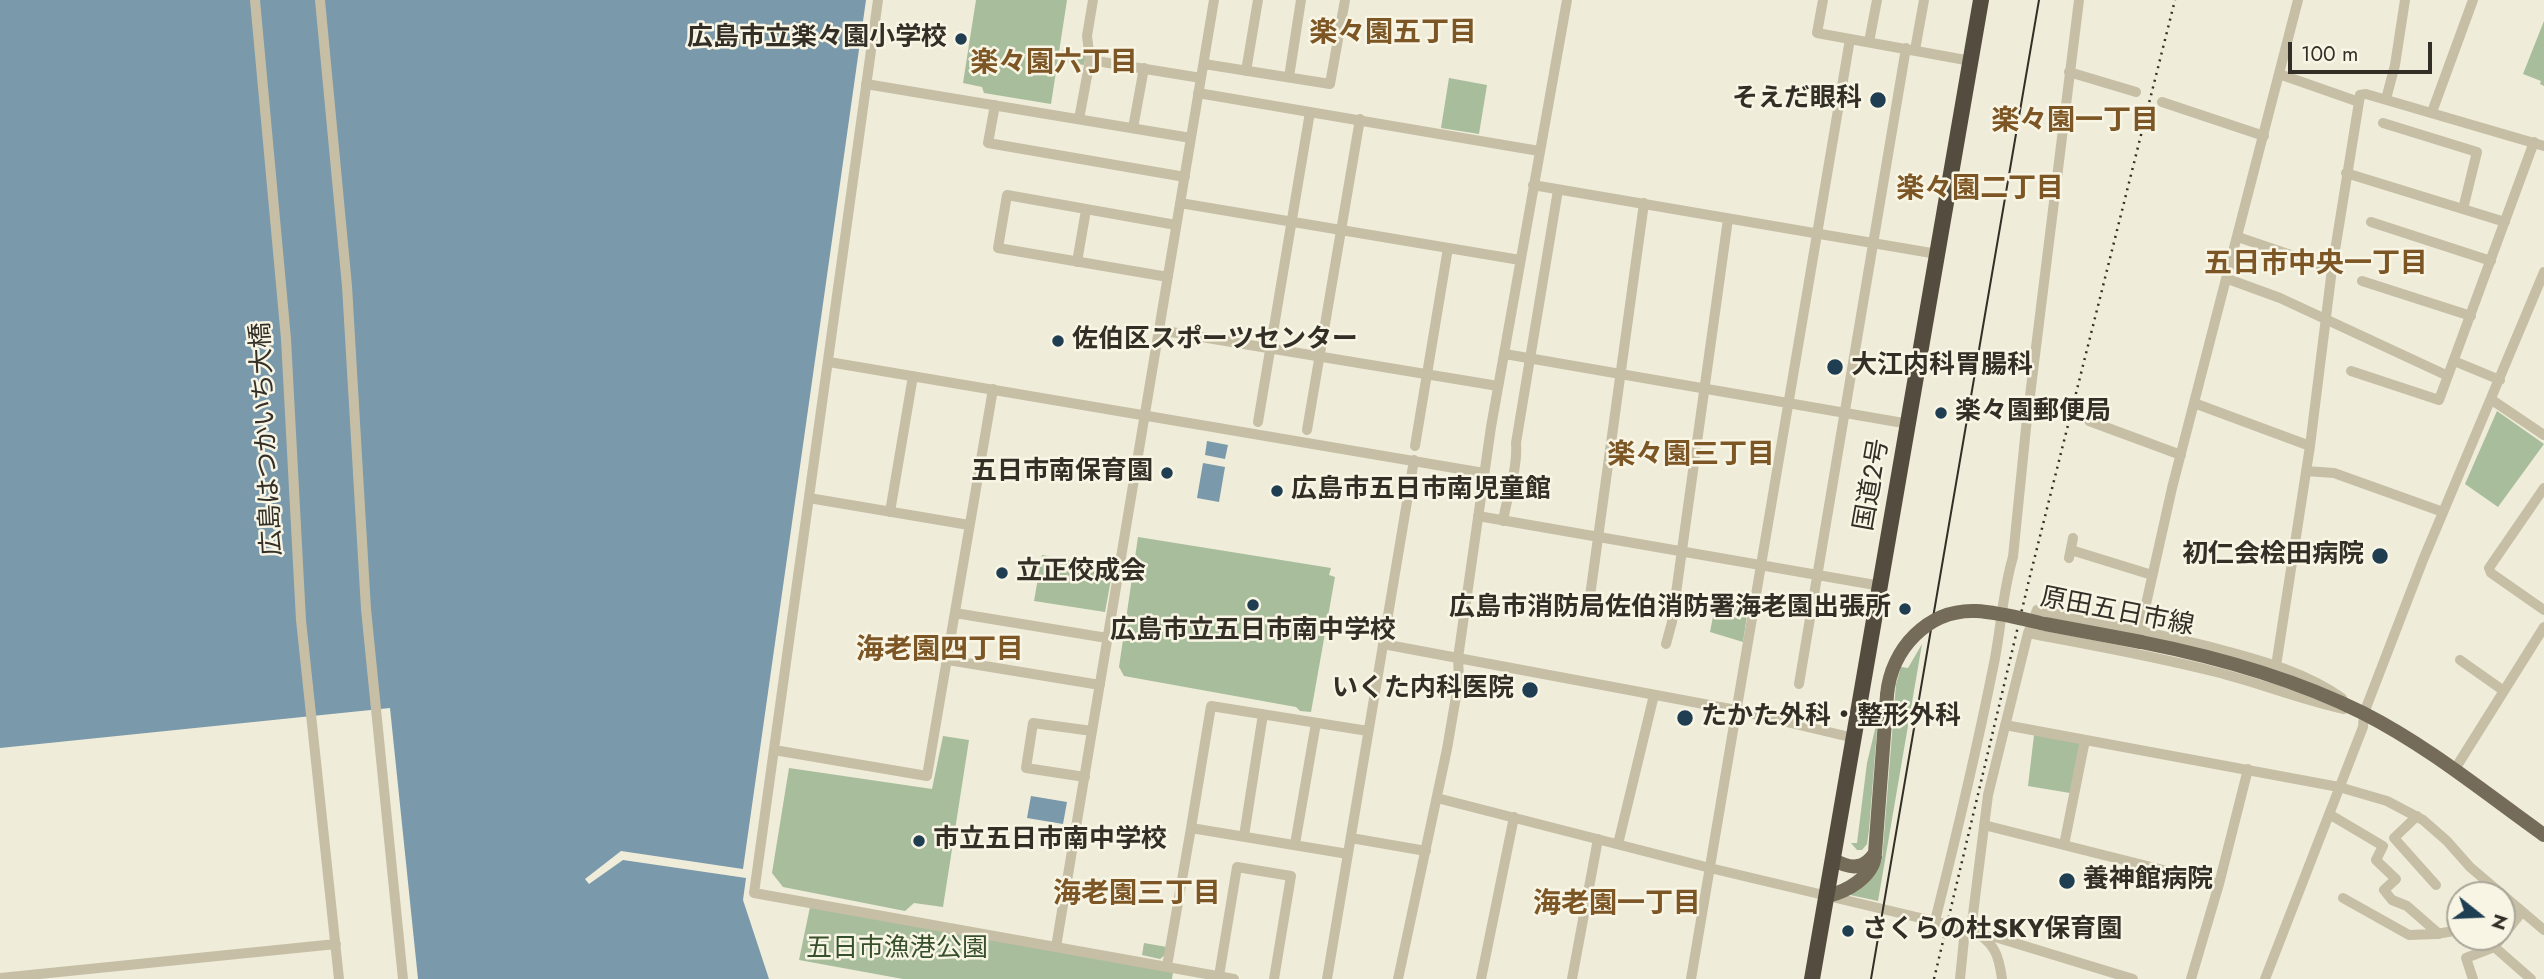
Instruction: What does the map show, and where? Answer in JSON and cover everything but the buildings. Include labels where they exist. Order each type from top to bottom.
[{"type":"highway","name":"国道2号","points":[[1812,979],[1981,0]]},
{"type":"main road","name":"原田五日市線","points":[[1828,896],[1866,876],[1874,863],[1887,695],[1891,674],[1905,645],[1919,630],[1931,622],[1962,612],[1989,613],[2140,637],[2261,671],[2364,713],[2455,769],[2542,830]]},
{"type":"main road","points":[[1834,860],[1849,867],[1857,867],[1870,860],[1877,846]]},
{"type":"street","name":"広島はつかいち大橋","points":[[255,0],[287,351],[301,620],[339,979]]},
{"type":"street","points":[[320,0],[347,286],[366,609],[403,979]]},
{"type":"street","points":[[878,0],[754,893],[1167,966],[1182,974],[1234,979]]},
{"type":"street","points":[[1079,119],[1090,60],[1087,36],[1093,0]]},
{"type":"street","points":[[1056,947],[1214,0]]},
{"type":"street","points":[[1246,71],[1258,0]]},
{"type":"street","points":[[1289,78],[1301,0]]},
{"type":"street","points":[[1204,64],[1330,84],[1345,0]]},
{"type":"street","points":[[1398,979],[1437,798],[1459,678],[1458,658],[1484,473],[1567,0]]},
{"type":"street","points":[[1823,0],[1817,33],[1971,61]]},
{"type":"street","points":[[1869,42],[1877,0]]},
{"type":"street","points":[[1799,684],[1874,243],[1911,49],[1924,0]]},
{"type":"street","points":[[1935,921],[2001,632],[2079,0]]},
{"type":"street","points":[[2140,637],[2181,455],[2298,0]]},
{"type":"street","points":[[2386,99],[2395,65],[2405,0]]},
{"type":"street","points":[[2432,112],[2473,0]]},
{"type":"street","points":[[1691,979],[1850,39]]},
{"type":"street","points":[[1090,60],[1201,78]]},
{"type":"street","points":[[1133,128],[1144,68]]},
{"type":"street","points":[[2069,72],[2136,92]]},
{"type":"street","points":[[2279,74],[2359,102]]},
{"type":"street","points":[[866,84],[1191,138]]},
{"type":"street","points":[[1198,93],[1539,151]]},
{"type":"street","points":[[2276,666],[2310,446],[2346,173],[2362,93],[2539,144],[2505,222],[2439,400],[2351,371]]},
{"type":"street","points":[[2162,102],[2264,136]]},
{"type":"street","points":[[995,106],[988,143],[1185,177]]},
{"type":"street","points":[[1258,422],[1310,112]]},
{"type":"street","points":[[1307,430],[1360,120]]},
{"type":"street","points":[[2383,123],[2477,152],[2463,209]]},
{"type":"street","points":[[2346,173],[2505,222]]},
{"type":"street","points":[[1533,185],[1937,254]]},
{"type":"street","points":[[1503,521],[1508,489],[1515,472],[1516,443],[1558,190]]},
{"type":"street","points":[[1168,277],[998,248],[1000,235],[1007,195],[1176,225]]},
{"type":"street","points":[[1180,203],[1520,260]]},
{"type":"street","points":[[1590,596],[1644,203]]},
{"type":"street","points":[[1077,262],[1086,210]]},
{"type":"street","points":[[1666,644],[1672,622],[1728,219]]},
{"type":"street","points":[[2371,222],[2491,261]]},
{"type":"street","points":[[2238,237],[2332,269]]},
{"type":"street","points":[[1415,446],[1448,248]]},
{"type":"street","points":[[2264,979],[2363,727],[2364,713],[2544,272]]},
{"type":"street","points":[[2228,279],[2280,298],[2448,376]]},
{"type":"street","points":[[2362,281],[2471,316]]},
{"type":"street","points":[[1159,330],[1498,386]]},
{"type":"street","points":[[1505,354],[1909,424]]},
{"type":"street","points":[[2454,361],[2500,380]]},
{"type":"street","points":[[829,362],[1484,473]]},
{"type":"street","points":[[890,512],[913,376]]},
{"type":"street","points":[[774,750],[927,776],[993,389]]},
{"type":"street","points":[[2492,400],[2544,435]]},
{"type":"street","points":[[2194,403],[2310,446]]},
{"type":"street","points":[[2089,421],[2181,455]]},
{"type":"street","points":[[1327,979],[1414,460]]},
{"type":"street","points":[[2306,471],[2334,473],[2444,512]]},
{"type":"street","points":[[2544,488],[2489,568],[2491,573],[2544,610]]},
{"type":"street","points":[[809,498],[969,525]]},
{"type":"street","points":[[1478,516],[1881,586]]},
{"type":"street","points":[[2071,549],[2152,575]]},
{"type":"street","points":[[1960,979],[1988,795],[2028,633],[2037,610],[2140,637],[2185,640],[2276,666],[2319,682],[2364,713]]},
{"type":"street","points":[[955,613],[1107,638]]},
{"type":"street","points":[[2455,769],[2544,627]]},
{"type":"street","points":[[2028,633],[2151,656],[2219,673],[2309,702],[2364,713]]},
{"type":"street","points":[[1382,644],[1736,710],[1854,738]]},
{"type":"street","points":[[948,660],[1100,685]]},
{"type":"street","points":[[2460,660],[2504,691]]},
{"type":"street","points":[[1618,844],[1654,695]]},
{"type":"street","points":[[1167,966],[1211,706],[1368,732]]},
{"type":"street","points":[[1244,836],[1264,714]]},
{"type":"street","points":[[1085,777],[1026,768],[1031,734],[1033,723],[1092,732]]},
{"type":"street","points":[[1295,844],[1316,723]]},
{"type":"street","points":[[2005,725],[2339,787],[2387,801],[2417,816],[2447,841],[2470,867],[2544,930]]},
{"type":"street","points":[[2064,845],[2085,740]]},
{"type":"street","points":[[2191,979],[2219,884],[2248,769]]},
{"type":"street","points":[[1437,798],[1968,930],[1990,942],[1997,952],[2002,979]]},
{"type":"street","points":[[2329,814],[2383,846],[2376,860],[2396,879],[2384,890],[2392,900],[2407,906],[2439,933]]},
{"type":"street","points":[[2417,816],[2394,838],[2436,885]]},
{"type":"street","points":[[1481,979],[1514,817]]},
{"type":"street","points":[[1984,825],[2219,884]]},
{"type":"street","points":[[1191,828],[1348,854]]},
{"type":"street","points":[[1350,838],[1426,851]]},
{"type":"street","points":[[1572,979],[1598,839]]},
{"type":"street","points":[[1219,976],[1237,867],[1291,876],[1275,979]]},
{"type":"street","points":[[2343,898],[2405,934],[2446,932]]},
{"type":"street","points":[[2516,919],[2522,912]]},
{"type":"street","points":[[1983,937],[1994,937],[2133,979]]},
{"type":"street","points":[[0,978],[336,944]]},
{"type":"street","points":[[2473,979],[2466,958],[2486,951]]},
{"type":"street","points":[[2494,951],[2521,979]]},
{"type":"street","points":[[2495,951],[2531,979]]},
{"type":"green space","points":[[976,0],[1067,0],[1051,104],[984,93],[982,87],[963,83]]},
{"type":"green space","points":[[2544,21],[2544,86],[2540,84],[2541,81],[2523,74]]},
{"type":"green space","points":[[1062,50],[1086,54],[1084,65],[1060,61]]},
{"type":"green space","points":[[1449,78],[1487,85],[1479,134],[1441,128]]},
{"type":"green space","points":[[2497,411],[2544,444],[2498,507],[2465,484]]},
{"type":"green space","points":[[1138,537],[1331,568],[1329,575],[1335,577],[1311,712],[1124,676],[1119,667]]},
{"type":"green space","points":[[1042,555],[1113,568],[1105,612],[1034,601]]},
{"type":"green space","points":[[1717,596],[1749,602],[1743,642],[1710,632]]},
{"type":"green space","points":[[1922,644],[1878,901],[1850,895],[1876,872],[1882,860],[1896,684],[1901,667],[1908,668]]},
{"type":"green space","points":[[1878,717],[1867,844],[1862,850],[1857,850],[1851,843],[1857,843],[1867,763]]},
{"type":"green space","points":[[2034,735],[2080,743],[2070,793],[2028,786]]},
{"type":"green space","points":[[943,736],[969,740],[943,907],[914,903],[905,911],[783,887],[772,873],[789,768],[932,789]]},
{"type":"green space","name":"五日市漁港公園","points":[[810,907],[1173,972],[1172,979],[903,979],[799,960]]},
{"type":"green space","points":[[1144,943],[1167,947],[1166,954],[1160,959],[1142,955]]},
{"type":"water","points":[[0,0],[866,0],[743,869],[621,851],[585,879],[589,884],[623,860],[746,878],[743,900],[769,979],[418,979],[390,708],[0,748]]},
{"type":"water","points":[[1207,441],[1228,445],[1225,459],[1205,455]]},
{"type":"water","points":[[1203,463],[1225,467],[1219,502],[1197,498]]},
{"type":"water","points":[[1031,796],[1067,802],[1063,824],[1027,818]]},
{"type":"tram line","points":[[1871,979],[2039,0]]},
{"type":"railway","points":[[1934,979],[2030,576],[2175,0]]},
{"type":"place","name":"広島市立楽々園小学校","points":[[961,39]]},
{"type":"place","name":"そえだ眼科","points":[[1878,100]]},
{"type":"place","name":"佐伯区スポーツセンター","points":[[1058,341]]},
{"type":"place","name":"大江内科胃腸科","points":[[1835,367]]},
{"type":"place","name":"楽々園郵便局","points":[[1941,413]]},
{"type":"place","name":"五日市南保育園","points":[[1167,473]]},
{"type":"place","name":"広島市五日市南児童館","points":[[1277,491]]},
{"type":"place","name":"初仁会桧田病院","points":[[2380,556]]},
{"type":"place","name":"立正佼成会","points":[[1002,573]]},
{"type":"place","name":"広島市立五日市南中学校","points":[[1253,605]]},
{"type":"place","name":"広島市消防局佐伯消防署海老園出張所","points":[[1905,609]]},
{"type":"place","name":"いくた内科医院","points":[[1530,690]]},
{"type":"place","name":"たかた外科・整形外科","points":[[1685,718]]},
{"type":"place","name":"市立五日市南中学校","points":[[919,841]]},
{"type":"place","name":"養神館病院","points":[[2067,881]]},
{"type":"place","name":"さくらの杜SKY保育園","points":[[1848,931]]},
{"type":"district","name":"楽々園五丁目","points":[[1393,34]]},
{"type":"district","name":"楽々園六丁目","points":[[1054,64]]},
{"type":"district","name":"楽々園一丁目","points":[[2075,122]]},
{"type":"district","name":"楽々園二丁目","points":[[1980,190]]},
{"type":"district","name":"五日市中央一丁目","points":[[2316,265]]},
{"type":"district","name":"楽々園三丁目","points":[[1691,456]]},
{"type":"district","name":"海老園四丁目","points":[[940,651]]},
{"type":"district","name":"海老園三丁目","points":[[1137,895]]},
{"type":"district","name":"海老園一丁目","points":[[1617,905]]}]
